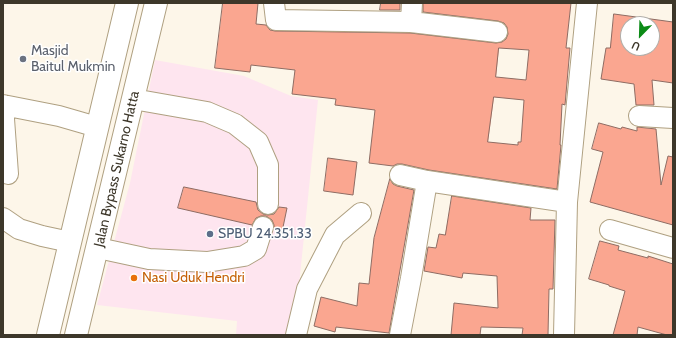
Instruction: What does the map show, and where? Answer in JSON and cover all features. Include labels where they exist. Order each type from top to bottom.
[{"type":"highway","name":"Jalan Bypass Sukarno Hatta","points":[[48,335],[127,3]]},
{"type":"highway","name":"Jalan Bypass Sukarno Hatta","points":[[76,335],[156,3]]},
{"type":"street","points":[[274,3],[276,20],[412,12],[497,32]]},
{"type":"street","points":[[564,335],[567,202],[587,3]]},
{"type":"street","points":[[133,99],[207,112],[235,124],[258,142],[268,165],[268,204]]},
{"type":"street","points":[[8,174],[3,105],[59,116],[97,127]]},
{"type":"street","points":[[639,116],[673,118]]},
{"type":"street","points":[[400,175],[427,181],[567,202]]},
{"type":"street","points":[[400,335],[427,181]]},
{"type":"street","points":[[296,335],[307,289],[335,235],[361,213]]},
{"type":"street","points":[[3,218],[20,229],[42,236],[70,242]]},
{"type":"street","points":[[98,248],[149,259],[207,262],[244,256],[256,248],[263,228]]},
{"type":"street","points":[[610,230],[673,248]]},
{"type":"shaded area","name":"SPBU 24.351.33","points":[[155,60],[244,76],[291,96],[318,100],[299,285],[290,335],[236,335],[237,321],[97,305],[130,183]]},
{"type":"building","points":[[223,3],[258,3],[256,24],[266,25],[270,30],[275,31],[410,33],[496,43],[502,42],[506,39],[508,34],[507,27],[504,23],[423,12],[423,3],[571,3],[566,48],[570,48],[565,105],[562,104],[561,145],[557,189],[429,170],[402,164],[393,166],[369,163],[375,110],[335,105],[336,99],[292,94],[295,70],[251,65],[250,72],[215,68]],"holes":[[[499,48],[529,50],[526,80],[496,77]],[[494,97],[524,100],[521,142],[518,142],[518,145],[488,142]]]},
{"type":"building","points":[[381,3],[400,3],[400,10],[380,10]]},
{"type":"building","points":[[614,14],[629,16],[620,16],[620,56],[660,56],[660,20],[673,22],[673,83],[652,80],[654,105],[636,105],[634,84],[601,79],[606,48],[610,48]]},
{"type":"building","points":[[599,123],[621,129],[622,127],[637,131],[637,127],[656,129],[661,185],[668,156],[673,157],[673,225],[590,202],[603,152],[592,149]]},
{"type":"building","points":[[328,158],[357,162],[353,195],[324,191]]},
{"type":"building","points":[[390,179],[393,184],[397,186],[414,190],[389,333],[336,327],[335,332],[314,326],[321,297],[357,306],[359,283],[369,284],[374,238]]},
{"type":"building","points":[[184,187],[256,202],[258,210],[263,214],[274,214],[279,207],[287,208],[282,232],[274,230],[272,220],[266,216],[256,218],[252,225],[178,208]]},
{"type":"building","points":[[452,196],[531,208],[530,220],[555,220],[553,289],[549,289],[548,335],[522,335],[523,328],[481,327],[480,335],[451,335],[454,303],[498,308],[497,276],[463,273],[462,278],[424,271],[428,247],[436,248],[439,234],[445,235]]},
{"type":"building","points":[[600,241],[619,246],[618,250],[648,258],[648,256],[673,264],[673,335],[667,335],[638,327],[637,335],[613,335],[625,291],[589,279]]},
{"type":"place","name":"Masjid Baitul Mukmin","points":[[23,59]]},
{"type":"place","name":"SPBU 24.351.33","points":[[210,234]]},
{"type":"place","name":"Nasi Uduk Hendri","points":[[134,278]]}]
